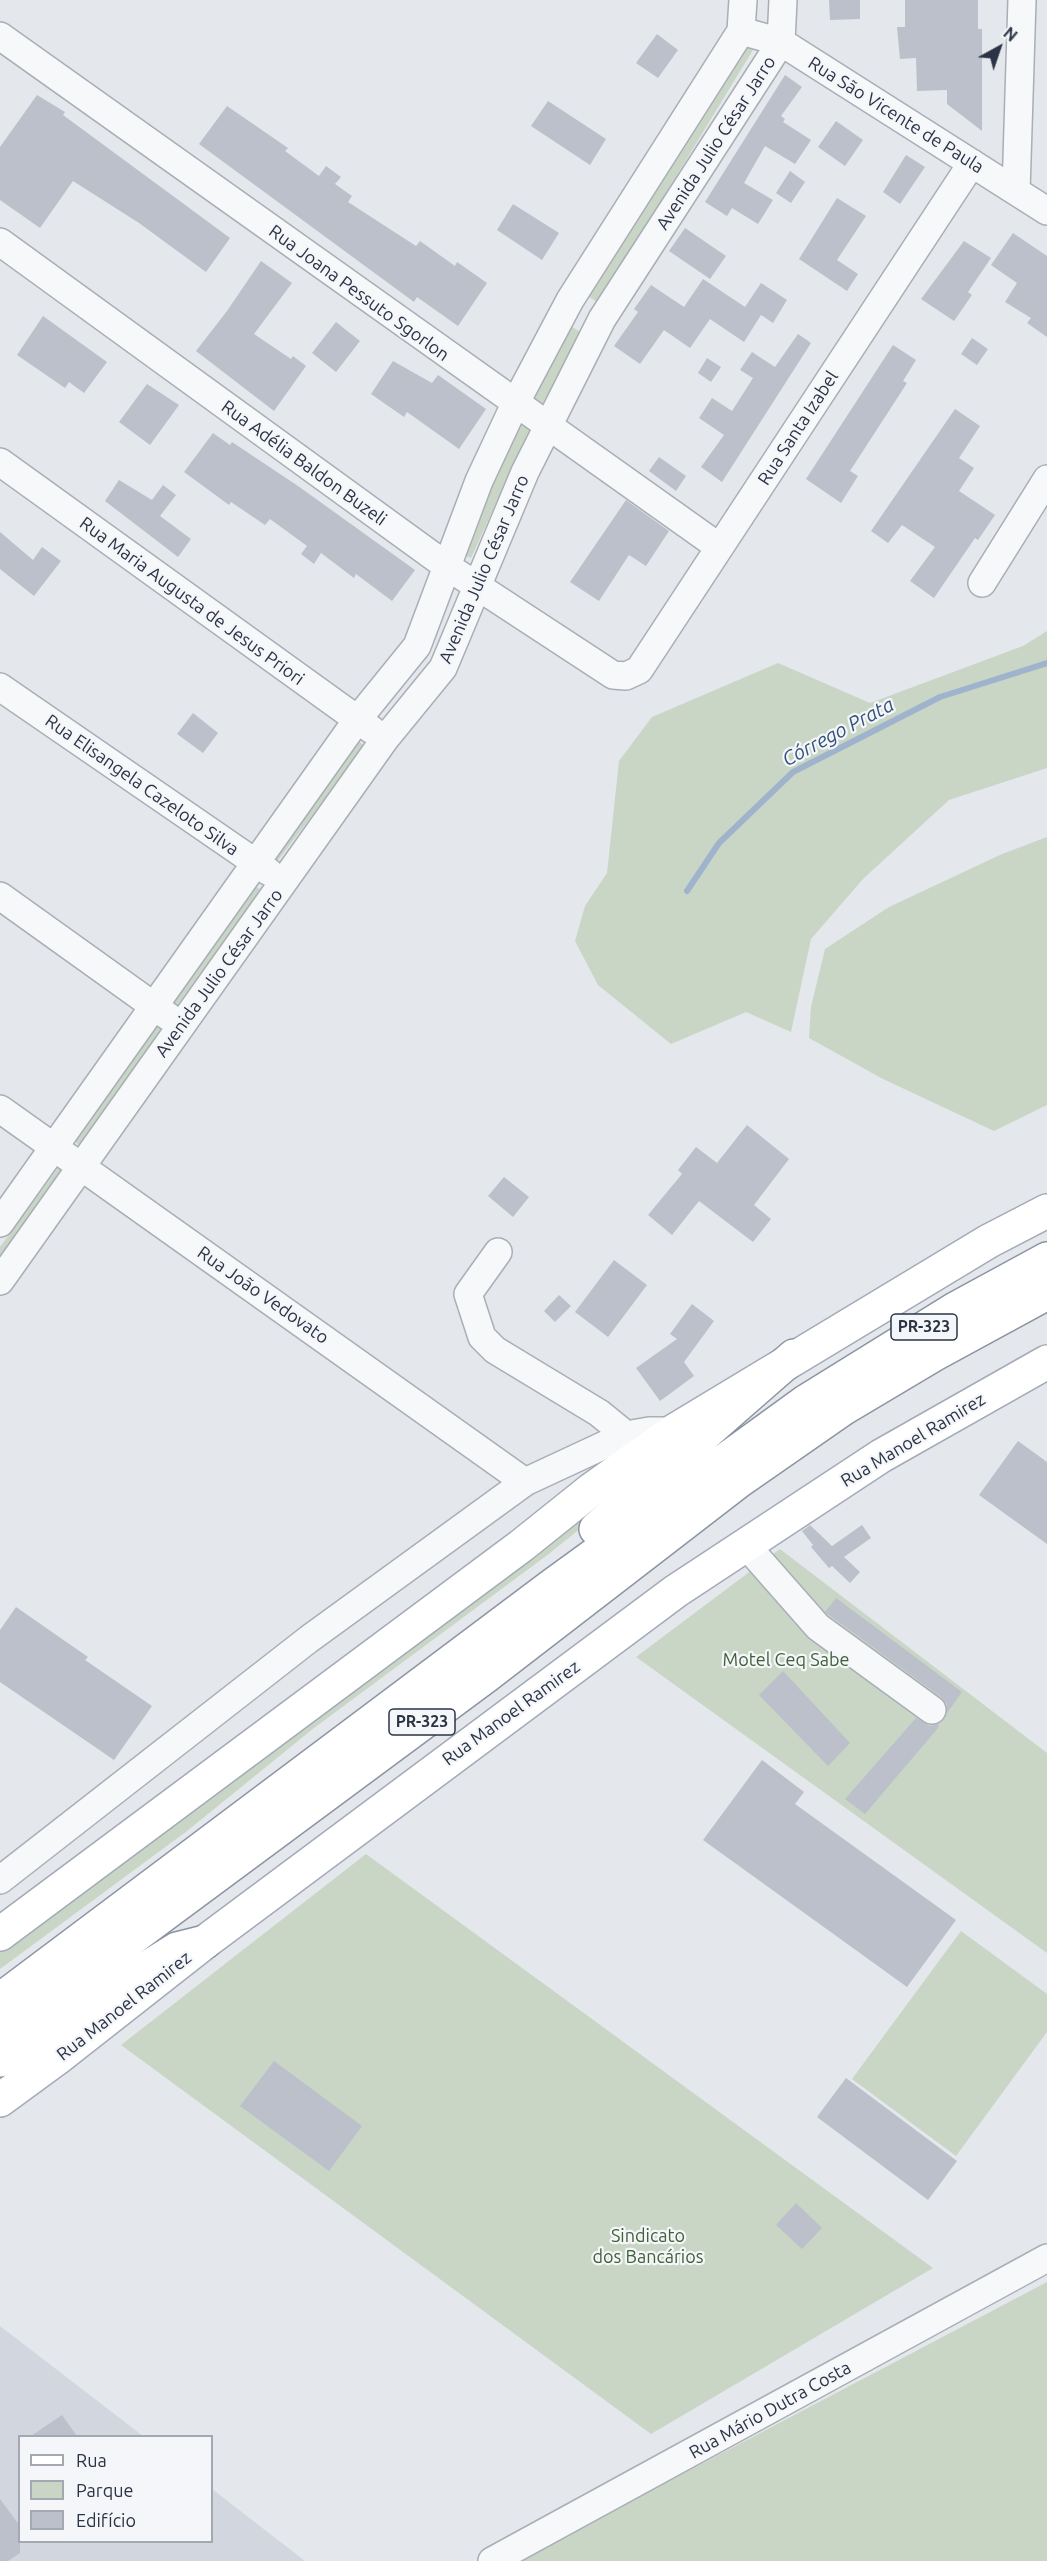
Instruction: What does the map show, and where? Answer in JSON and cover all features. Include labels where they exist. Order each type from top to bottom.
[{"type":"main road","points":[[0,1934],[513,1553],[591,1490],[674,1431],[794,1356],[989,1241],[1047,1211]]},
{"type":"main road","name":"PR-323","points":[[0,2000],[553,1585],[805,1402],[954,1309],[1047,1259]]},
{"type":"main road","name":"PR-323","points":[[0,2036],[486,1676],[740,1481],[844,1408],[933,1355],[1047,1293]]},
{"type":"main road","points":[[553,1585],[564,1557],[794,1356]]},
{"type":"main road","name":"Rua Manoel Ramirez","points":[[0,2100],[205,1942],[676,1591],[881,1456],[1047,1362]]},
{"type":"main road","points":[[0,2060],[177,1949],[205,1942]]},
{"type":"street","name":"Avenida Julio César Jarro","points":[[0,1223],[357,720],[417,646],[480,480],[516,404],[570,300],[741,31],[743,0]]},
{"type":"street","name":"Avenida Julio César Jarro","points":[[0,1281],[385,739],[443,668],[525,472],[602,319],[781,42],[783,0]]},
{"type":"street","points":[[1016,190],[1022,0]]},
{"type":"street","name":"Rua São Vicente de Paula","points":[[741,31],[781,42],[1047,211]]},
{"type":"street","name":"Rua Joana Pessuto Sgorlon","points":[[0,36],[719,547]]},
{"type":"street","name":"Rua Santa Izabel","points":[[613,675],[626,676],[639,670],[972,163]]},
{"type":"street","name":"Rua Adélia Baldon Buzeli","points":[[0,242],[448,567],[613,675]]},
{"type":"street","points":[[570,300],[602,319]]},
{"type":"street","name":"Rua Maria Augusta de Jesus Priori","points":[[0,462],[385,739]]},
{"type":"street","points":[[982,583],[1047,479]]},
{"type":"street","name":"Rua Elisangela Cazeloto Silva","points":[[0,687],[254,863],[285,882]]},
{"type":"street","points":[[0,896],[154,1008],[181,1024]]},
{"type":"street","name":"Rua João Vedovato","points":[[0,1109],[525,1482]]},
{"type":"street","points":[[498,1252],[468,1294],[482,1337],[495,1350],[599,1413],[626,1435]]},
{"type":"street","points":[[0,1880],[309,1640],[525,1482],[626,1435],[649,1431],[674,1431]]},
{"type":"street","points":[[745,1544],[818,1627],[932,1710]]},
{"type":"street","name":"Rua Mário Dutra Costa","points":[[492,2561],[1047,2258]]},
{"type":"shaded area","points":[[0,2326],[142,2435],[18,2435],[18,2543],[213,2543],[213,2490],[305,2561],[0,2561]]},
{"type":"green space","points":[[741,43],[753,50],[599,303],[589,297]]},
{"type":"green space","points":[[572,327],[582,333],[541,406],[529,399]]},
{"type":"green space","points":[[520,419],[532,424],[471,558],[459,553]]},
{"type":"green space","points":[[1047,631],[1047,768],[949,800],[863,879],[811,939],[791,1032],[746,1012],[671,1044],[598,985],[575,941],[585,906],[607,873],[619,761],[652,717],[778,663],[870,703],[1023,646]]},
{"type":"green space","points":[[354,738],[365,746],[276,863],[265,856]]},
{"type":"green space","points":[[1047,837],[1047,1105],[994,1131],[883,1079],[809,1038],[811,1007],[825,949],[889,907],[1002,854]]},
{"type":"green space","points":[[254,885],[261,890],[175,1008],[167,1002]]},
{"type":"green space","points":[[156,1021],[164,1026],[81,1147],[74,1141]]},
{"type":"green space","points":[[59,1167],[64,1172],[0,1262],[0,1247]]},
{"type":"green space","points":[[663,1455],[602,1511],[550,1553],[314,1728],[187,1831],[0,1969],[0,1949]]},
{"type":"green space","name":"Motel Ceq Sabe","points":[[780,1549],[1047,1753],[1047,1953],[636,1657]]},
{"type":"green space","name":"Sindicato dos Bancários","points":[[366,1854],[933,2268],[651,2434],[121,2045]]},
{"type":"green space","points":[[961,1931],[1047,1994],[1047,2032],[956,2156],[852,2079]]},
{"type":"green space","points":[[1047,2282],[1047,2561],[517,2561]]},
{"type":"building","points":[[829,0],[860,0],[860,19],[830,20]]},
{"type":"building","points":[[905,0],[978,0],[978,29],[982,29],[982,131],[947,104],[947,90],[917,91],[916,58],[900,59],[897,27],[905,27]]},
{"type":"building","points":[[657,34],[678,50],[658,78],[636,63]]},
{"type":"building","points":[[785,75],[802,87],[781,116],[785,119],[783,122],[811,140],[795,164],[765,146],[744,183],[773,200],[758,224],[732,208],[727,216],[705,202]]},
{"type":"building","points":[[37,95],[65,112],[63,115],[230,238],[206,272],[139,223],[73,181],[40,228],[0,200],[0,147]]},
{"type":"building","points":[[548,101],[606,139],[590,165],[531,126]]},
{"type":"building","points":[[227,106],[288,148],[285,151],[319,176],[326,166],[341,177],[335,184],[352,196],[348,202],[416,246],[420,241],[455,266],[457,262],[487,283],[458,326],[417,297],[414,302],[199,144]]},
{"type":"building","points":[[836,121],[863,140],[845,166],[818,147]]},
{"type":"building","points":[[906,155],[925,167],[900,204],[883,192]]},
{"type":"building","points":[[790,171],[805,182],[791,203],[776,193]]},
{"type":"building","points":[[837,198],[866,216],[837,260],[858,274],[847,291],[799,259]]},
{"type":"building","points":[[513,204],[559,233],[542,260],[497,230]]},
{"type":"building","points":[[685,228],[726,256],[710,279],[669,251]]},
{"type":"building","points":[[1013,233],[1047,256],[1047,337],[1027,323],[1031,318],[1005,302],[1017,283],[991,265]]},
{"type":"building","points":[[964,241],[991,258],[968,292],[972,295],[954,321],[921,299]]},
{"type":"building","points":[[261,261],[292,283],[254,334],[291,359],[293,356],[306,366],[274,411],[196,351]]},
{"type":"building","points":[[703,279],[745,307],[761,283],[787,300],[773,323],[761,315],[744,342],[710,319],[690,348],[664,330],[640,364],[614,346],[638,312],[634,309],[651,285],[684,307]]},
{"type":"building","points":[[43,316],[107,362],[84,393],[69,382],[65,388],[17,355]]},
{"type":"building","points":[[336,322],[360,341],[336,372],[312,353]]},
{"type":"building","points":[[798,334],[811,343],[722,482],[701,467],[724,435],[699,418],[712,398],[732,411],[753,378],[740,370],[752,352],[775,367]]},
{"type":"building","points":[[972,338],[988,349],[977,365],[961,354]]},
{"type":"building","points":[[893,345],[916,360],[903,381],[907,383],[850,471],[858,476],[841,503],[806,479]]},
{"type":"building","points":[[707,358],[721,367],[711,382],[698,373]]},
{"type":"building","points":[[393,361],[432,383],[438,375],[486,409],[459,449],[407,412],[404,417],[371,394]]},
{"type":"building","points":[[147,384],[179,405],[150,445],[119,422]]},
{"type":"building","points":[[955,409],[980,426],[959,458],[974,468],[959,491],[995,515],[978,540],[975,538],[934,598],[910,581],[935,547],[902,525],[888,543],[871,531]]},
{"type":"building","points":[[213,433],[230,445],[232,442],[298,486],[415,570],[392,601],[356,574],[354,578],[321,553],[314,564],[301,554],[307,546],[270,519],[265,525],[231,502],[229,505],[184,472]]},
{"type":"building","points":[[659,457],[686,476],[676,491],[649,471]]},
{"type":"building","points":[[119,480],[152,500],[163,485],[176,495],[160,516],[191,539],[178,557],[105,501]]},
{"type":"building","points":[[626,500],[669,531],[646,566],[629,555],[599,601],[570,582]]},
{"type":"building","points":[[0,532],[33,560],[42,547],[61,561],[34,596],[0,569]]},
{"type":"building","points":[[193,713],[218,733],[203,753],[177,734]]},
{"type":"building","points":[[747,1125],[789,1159],[754,1205],[771,1219],[753,1242],[699,1201],[672,1235],[648,1215],[682,1174],[678,1170],[696,1147],[717,1163]]},
{"type":"building","points":[[504,1177],[529,1197],[513,1217],[488,1196]]},
{"type":"building","points":[[614,1260],[647,1285],[608,1337],[575,1312]]},
{"type":"building","points":[[559,1295],[571,1306],[555,1322],[544,1311]]},
{"type":"building","points":[[692,1304],[714,1321],[684,1362],[694,1376],[660,1401],[636,1368],[677,1339],[670,1334]]},
{"type":"building","points":[[1018,1441],[1047,1462],[1047,1544],[979,1495]]},
{"type":"building","points":[[810,1525],[832,1546],[862,1525],[871,1538],[844,1557],[860,1572],[850,1583],[832,1566],[829,1568],[811,1547],[813,1545],[802,1531]]},
{"type":"building","points":[[836,1598],[962,1692],[947,1713],[947,1704],[941,1697],[825,1612]]},
{"type":"building","points":[[16,1607],[88,1657],[85,1660],[152,1706],[114,1760],[0,1682],[0,1630]]},
{"type":"building","points":[[783,1671],[850,1743],[828,1766],[759,1695]]},
{"type":"building","points":[[916,1718],[930,1726],[939,1724],[938,1728],[865,1814],[845,1799]]},
{"type":"building","points":[[762,1760],[804,1792],[795,1804],[956,1920],[907,1987],[703,1840]]},
{"type":"building","points":[[274,2061],[362,2126],[329,2171],[240,2106]]},
{"type":"building","points":[[846,2078],[957,2161],[928,2200],[817,2117]]},
{"type":"building","points":[[796,2203],[822,2228],[802,2249],[776,2225]]},
{"type":"building","points":[[62,2415],[76,2435],[32,2435]]},
{"type":"building","points":[[0,2499],[18,2523],[20,2553],[8,2561],[0,2561]]},
{"type":"waterway","name":"Córrego Prata","points":[[687,891],[719,843],[793,772],[940,697],[1047,663]]}]
